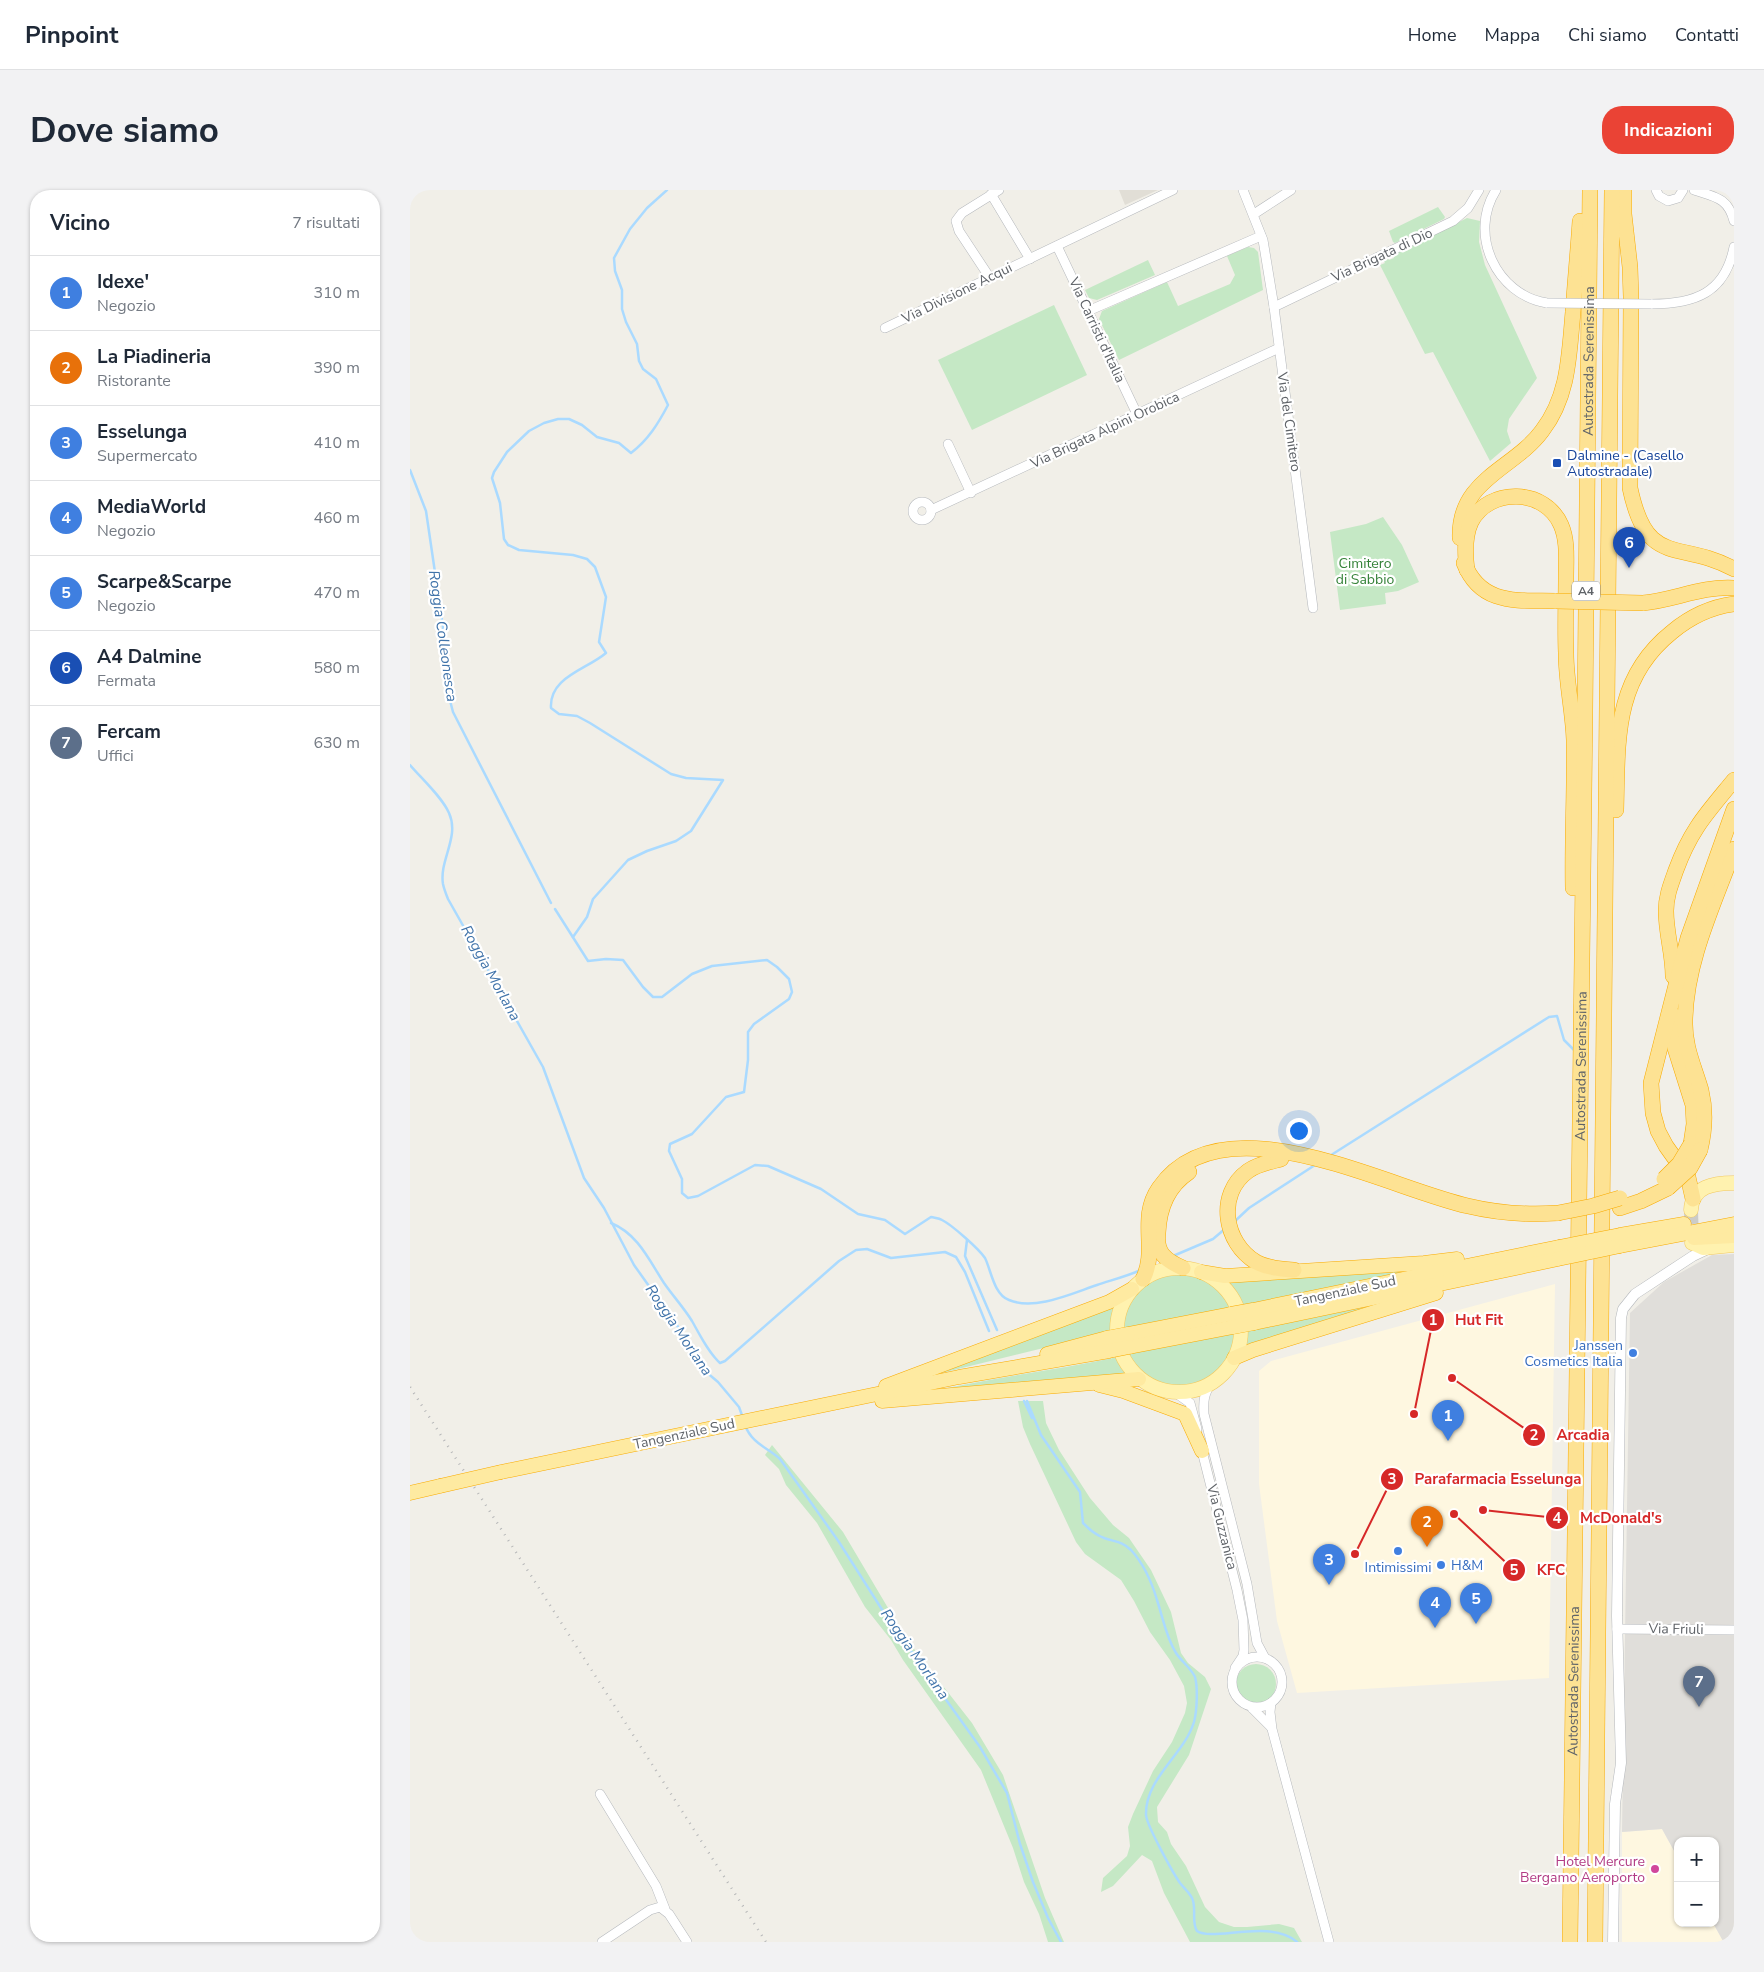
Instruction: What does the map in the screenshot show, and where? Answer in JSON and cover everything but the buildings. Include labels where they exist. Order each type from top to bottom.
[{"type":"highway","points":[[1583,190],[1565,386],[1553,415],[1537,438],[1485,480],[1468,500],[1463,512],[1460,533],[1462,553],[1467,570],[1483,590],[1509,600],[1643,603],[1704,590],[1734,588]]},
{"type":"highway","name":"Autostrada Serenissima","points":[[1570,1942],[1590,190]]},
{"type":"highway","name":"Autostrada Serenissima","points":[[1595,1942],[1612,190]]},
{"type":"highway","points":[[1624,190],[1624,214],[1631,286],[1630,488],[1635,509],[1645,530],[1661,546],[1718,562],[1734,569]]},
{"type":"highway","points":[[1467,570],[1466,544],[1469,529],[1477,514],[1491,502],[1509,496],[1525,497],[1544,506],[1559,522],[1565,545],[1566,671],[1574,747],[1574,895],[1582,993]]},
{"type":"highway","points":[[1604,963],[1613,882],[1618,733],[1625,700],[1642,664],[1665,637],[1704,612],[1734,604]]},
{"type":"highway","points":[[1696,1147],[1693,1105],[1675,1048],[1672,1019],[1673,972],[1666,916],[1670,887],[1683,850],[1693,830],[1734,780]]},
{"type":"highway","points":[[1692,1205],[1688,1177],[1658,1131],[1651,1098],[1654,1066],[1699,904],[1734,809]]},
{"type":"highway","points":[[1183,1268],[1164,1256],[1157,1240],[1158,1219],[1162,1206],[1175,1183],[1195,1168],[1215,1160],[1237,1158],[1281,1159],[1348,1175],[1445,1209],[1486,1218],[1593,1216],[1620,1203],[1649,1198],[1666,1183],[1690,1168],[1696,1147],[1705,1130],[1700,1090],[1686,1040],[1686,1000],[1694,960],[1734,849]]},
{"type":"highway","points":[[854,1399],[1109,1302],[1137,1284],[1146,1272],[1149,1254],[1148,1215],[1157,1190],[1185,1162],[1204,1154],[1226,1150],[1252,1149],[1282,1152],[1339,1163],[1468,1206],[1558,1217]]},
{"type":"highway","points":[[1281,1159],[1264,1163],[1248,1171],[1236,1185],[1228,1201],[1227,1219],[1232,1237],[1242,1252],[1257,1262],[1272,1267],[1294,1270]]},
{"type":"highway","name":"Tangenziale Sud","points":[[410,1493],[501,1472],[959,1378],[1108,1344],[1232,1321],[1733,1217]]},
{"type":"highway","name":"Tangenziale Sud","points":[[1620,1240],[1636,1243],[1733,1217]]},
{"type":"highway","points":[[1636,1243],[1668,1239],[1734,1236]]},
{"type":"highway","points":[[1201,1272],[1224,1276],[1424,1263],[1484,1256],[1510,1263]]},
{"type":"highway","points":[[1234,1358],[1510,1263]]},
{"type":"highway","points":[[854,1399],[869,1402],[1139,1379]]},
{"type":"highway","points":[[1088,1382],[1122,1391],[1185,1414],[1202,1451]]},
{"type":"main road","points":[[1692,1205],[1707,1186],[1720,1183],[1734,1183]]},
{"type":"main road","points":[[1692,1243],[1700,1248],[1734,1245]]},
{"type":"main road","points":[[1183,1268],[1201,1272],[1223,1286],[1237,1308],[1241,1333],[1238,1349],[1225,1372],[1212,1382],[1195,1390],[1163,1391],[1139,1379],[1121,1355],[1117,1336],[1118,1316],[1126,1297],[1137,1284],[1155,1273],[1183,1268]]},
{"type":"street","name":"Via Divisione Acqui","points":[[884,328],[1173,190]]},
{"type":"street","name":"Via del Cimitero","points":[[1243,190],[1261,236],[1274,307],[1313,608]]},
{"type":"street","points":[[1254,214],[1291,190]]},
{"type":"street","name":"Via Brigata di Dio","points":[[1274,307],[1449,224],[1466,212],[1479,190]]},
{"type":"street","points":[[1496,190],[1488,207],[1485,225],[1487,248],[1492,262],[1498,273],[1514,288],[1529,298],[1547,303],[1651,304],[1686,302],[1705,293],[1723,276],[1730,262],[1734,247]]},
{"type":"street","points":[[1656,190],[1659,196],[1668,200],[1673,200],[1682,192],[1696,191],[1710,194],[1720,199],[1731,212],[1734,221]]},
{"type":"street","name":"Via Divisione Acqui","points":[[995,191],[1030,259]]},
{"type":"street","points":[[990,278],[958,231],[956,224],[960,215],[995,191]]},
{"type":"street","points":[[1088,311],[1261,236]]},
{"type":"street","name":"Via Carristi d'Italia","points":[[1057,246],[1137,414]]},
{"type":"street","name":"Via Brigata Alpini Orobica","points":[[931,510],[1279,348]]},
{"type":"street","points":[[948,444],[971,493]]},
{"type":"street","points":[[1686,1262],[1691,1252],[1692,1243]]},
{"type":"street","points":[[1613,1942],[1615,1804],[1621,1762],[1617,1628],[1621,1318],[1623,1309],[1636,1294],[1710,1248]]},
{"type":"street","name":"Via Guzzanica","points":[[1212,1382],[1206,1391],[1203,1402],[1204,1414],[1247,1584],[1257,1643],[1265,1658],[1274,1663],[1282,1677],[1280,1692],[1271,1703],[1272,1729],[1329,1942]]},
{"type":"street","name":"Via Guzzanica","points":[[1176,1392],[1185,1398],[1193,1410],[1243,1620],[1244,1650],[1243,1656],[1235,1668],[1231,1684],[1233,1693],[1244,1705],[1252,1708],[1265,1719],[1272,1729]]},
{"type":"street","name":"Via Friuli","points":[[1617,1628],[1734,1630]]},
{"type":"street","points":[[1235,1668],[1248,1658],[1256,1656],[1265,1658]]},
{"type":"street","points":[[1252,1708],[1271,1703]]},
{"type":"street","points":[[600,1794],[656,1886],[665,1910],[687,1942]]},
{"type":"street","points":[[602,1942],[650,1910],[660,1907],[665,1910]]},
{"type":"shaded area","points":[[1119,190],[1158,190],[1125,205]]},
{"type":"shaded area","points":[[1734,1254],[1734,1934],[1723,1941],[1715,1927],[1719,1927],[1719,1837],[1674,1837],[1674,1851],[1662,1829],[1622,1832],[1630,1313],[1664,1282],[1712,1255]]},
{"type":"shaded area","points":[[1555,1284],[1549,1678],[1297,1693],[1277,1621],[1259,1484],[1259,1371],[1271,1361]]},
{"type":"shaded area","points":[[1662,1829],[1674,1851],[1674,1927],[1715,1927],[1723,1941],[1734,1934],[1734,1942],[1622,1942],[1622,1832]]},
{"type":"green space","points":[[1438,207],[1445,217],[1444,219],[1395,243],[1393,242],[1389,231]]},
{"type":"green space","points":[[1467,218],[1480,221],[1479,242],[1485,265],[1537,378],[1509,419],[1507,431],[1511,443],[1490,461],[1433,352],[1425,354],[1380,265],[1385,263],[1383,260],[1394,258],[1393,255]]},
{"type":"green space","points":[[1248,247],[1254,248],[1258,252],[1263,290],[1119,360],[1099,319],[1102,311],[1167,282],[1178,306],[1230,284],[1235,275],[1227,256]]},
{"type":"green space","points":[[1148,260],[1155,275],[1097,300],[1089,298],[1085,290]]},
{"type":"green space","points":[[1054,305],[1087,375],[972,430],[938,360]]},
{"type":"green space","name":"Cimitero di Sabbio","points":[[1383,517],[1402,545],[1419,582],[1398,591],[1385,593],[1386,604],[1340,610],[1330,532],[1366,524]]},
{"type":"green space","points":[[1437,1266],[1241,1307],[1235,1294],[1217,1277]]},
{"type":"green space","points":[[1179,1272],[1201,1277],[1220,1289],[1232,1308],[1237,1330],[1232,1352],[1220,1371],[1201,1383],[1179,1388],[1157,1383],[1138,1371],[1126,1352],[1121,1330],[1126,1308],[1138,1289],[1157,1277]]},
{"type":"green space","points":[[1467,1280],[1238,1354],[1243,1329]]},
{"type":"green space","points":[[1125,1295],[1116,1317],[1113,1331],[909,1381]]},
{"type":"green space","points":[[1118,1357],[1129,1376],[915,1395],[966,1384]]},
{"type":"green space","points":[[1018,1401],[1043,1401],[1046,1423],[1059,1450],[1090,1498],[1113,1525],[1129,1538],[1151,1570],[1171,1612],[1181,1653],[1188,1663],[1205,1677],[1211,1689],[1189,1755],[1157,1807],[1158,1822],[1167,1832],[1171,1844],[1186,1866],[1205,1907],[1219,1922],[1234,1927],[1279,1924],[1294,1928],[1302,1942],[1190,1942],[1164,1893],[1152,1861],[1142,1855],[1113,1886],[1101,1892],[1103,1878],[1127,1856],[1130,1846],[1128,1827],[1133,1814],[1153,1771],[1172,1742],[1185,1713],[1187,1703],[1184,1686],[1170,1660],[1150,1632],[1121,1580],[1085,1554],[1076,1542],[1023,1427]]},
{"type":"green space","points":[[772,1445],[843,1532],[907,1640],[972,1723],[1003,1775],[1045,1898],[1064,1942],[1048,1942],[1039,1914],[1024,1882],[1013,1848],[981,1770],[903,1660],[891,1640],[865,1607],[817,1523],[786,1485],[779,1469],[765,1455]]},
{"type":"green space","points":[[1260,1664],[1267,1667],[1273,1673],[1276,1684],[1275,1692],[1267,1701],[1260,1704],[1252,1704],[1245,1701],[1237,1692],[1236,1680],[1239,1673],[1248,1665]]},
{"type":"waterway","points":[[573,937],[587,917],[593,899],[628,860],[676,841],[691,831],[723,780],[686,778],[671,774],[590,723],[577,716],[559,714],[551,708],[552,697],[562,681],[606,653],[599,642],[606,597],[595,567],[587,559],[573,555],[519,550],[508,545],[504,539],[500,503],[492,478],[507,452],[529,431],[544,423],[558,419],[569,419],[582,425],[597,437],[619,443],[631,453],[648,437],[660,419],[668,405],[656,379],[643,369],[639,361],[637,344],[622,309],[622,290],[615,271],[614,258],[630,229],[647,208],[667,190]]},
{"type":"waterway","name":"Roggia Colleonesca","points":[[410,470],[426,511],[443,627],[448,693],[453,712],[551,903]]},
{"type":"waterway","name":"Roggia Morlana","points":[[410,765],[437,794],[449,813],[452,831],[443,875],[443,884],[448,899],[543,1067],[584,1178],[604,1208],[634,1265],[681,1331],[705,1371],[718,1382],[739,1407],[743,1418]]},
{"type":"waterway","points":[[555,909],[588,961],[623,960],[653,997],[662,997],[692,974],[712,966],[767,960],[789,979],[792,992],[789,999],[754,1024],[748,1032],[748,1060],[744,1092],[726,1097],[692,1134],[670,1144],[669,1151],[682,1179],[682,1193],[688,1198],[698,1196],[755,1165],[768,1166],[821,1189],[858,1214],[885,1220],[905,1234],[931,1217],[940,1219],[958,1232],[982,1254],[996,1288],[1000,1293],[1009,1300],[1019,1303],[1054,1300],[1141,1270]]},
{"type":"waterway","points":[[1328,1157],[1549,1017],[1557,1016],[1564,1040],[1574,1050]]},
{"type":"waterway","points":[[1234,1222],[1249,1208],[1315,1165]]},
{"type":"waterway","points":[[611,1223],[629,1234],[642,1248],[664,1283],[689,1316],[708,1349],[720,1363],[725,1361],[839,1261],[856,1250],[867,1249],[891,1258],[945,1252],[956,1257],[965,1272],[989,1331]]},
{"type":"waterway","points":[[1173,1256],[1213,1239],[1226,1228]]},
{"type":"waterway","points":[[967,1240],[965,1256],[997,1330]]},
{"type":"waterway","points":[[1024,1401],[1032,1418]]},
{"type":"waterway","points":[[1027,1401],[1041,1435],[1080,1492],[1083,1523],[1098,1535],[1125,1545],[1135,1555],[1153,1587],[1167,1634],[1173,1647],[1195,1677],[1197,1700],[1194,1722],[1182,1745],[1158,1778],[1147,1802],[1146,1815],[1147,1821],[1166,1860],[1192,1898],[1195,1927],[1197,1931],[1205,1934],[1272,1932],[1286,1935],[1297,1942]]},
{"type":"waterway","name":"Roggia Morlana","points":[[745,1425],[756,1441],[780,1459],[839,1542],[888,1619],[980,1747],[1007,1793],[1020,1844],[1033,1882],[1048,1918],[1061,1942]]},
{"type":"tunnel","points":[[1691,1210],[1692,1243]]},
{"type":"railway","points":[[410,1387],[766,1942]]},
{"type":"place","name":"Dalmine - (Casello Autostradale)","points":[[1557,463]]},
{"type":"place","name":"A4 Dalmine","points":[[1629,568]]},
{"type":"place","name":"Janssen Cosmetics Italia","points":[[1633,1353]]},
{"type":"place","name":"Arcadia","points":[[1452,1378]]},
{"type":"place","name":"Hut Fit","points":[[1414,1414]]},
{"type":"place","name":"Idexe'","points":[[1448,1441]]},
{"type":"place","name":"McDonald's","points":[[1483,1510]]},
{"type":"place","name":"KFC","points":[[1454,1514]]},
{"type":"place","name":"La Piadineria","points":[[1427,1547]]},
{"type":"place","name":"Intimissimi","points":[[1398,1551]]},
{"type":"place","name":"Parafarmacia Esselunga","points":[[1355,1554]]},
{"type":"place","name":"H&M","points":[[1441,1565]]},
{"type":"place","name":"Esselunga","points":[[1329,1585]]},
{"type":"place","name":"Scarpe&Scarpe","points":[[1476,1624]]},
{"type":"place","name":"MediaWorld","points":[[1435,1628]]},
{"type":"place","name":"Fercam","points":[[1699,1707]]},
{"type":"place","name":"Hotel Mercure Bergamo Aeroporto","points":[[1655,1869]]}]
